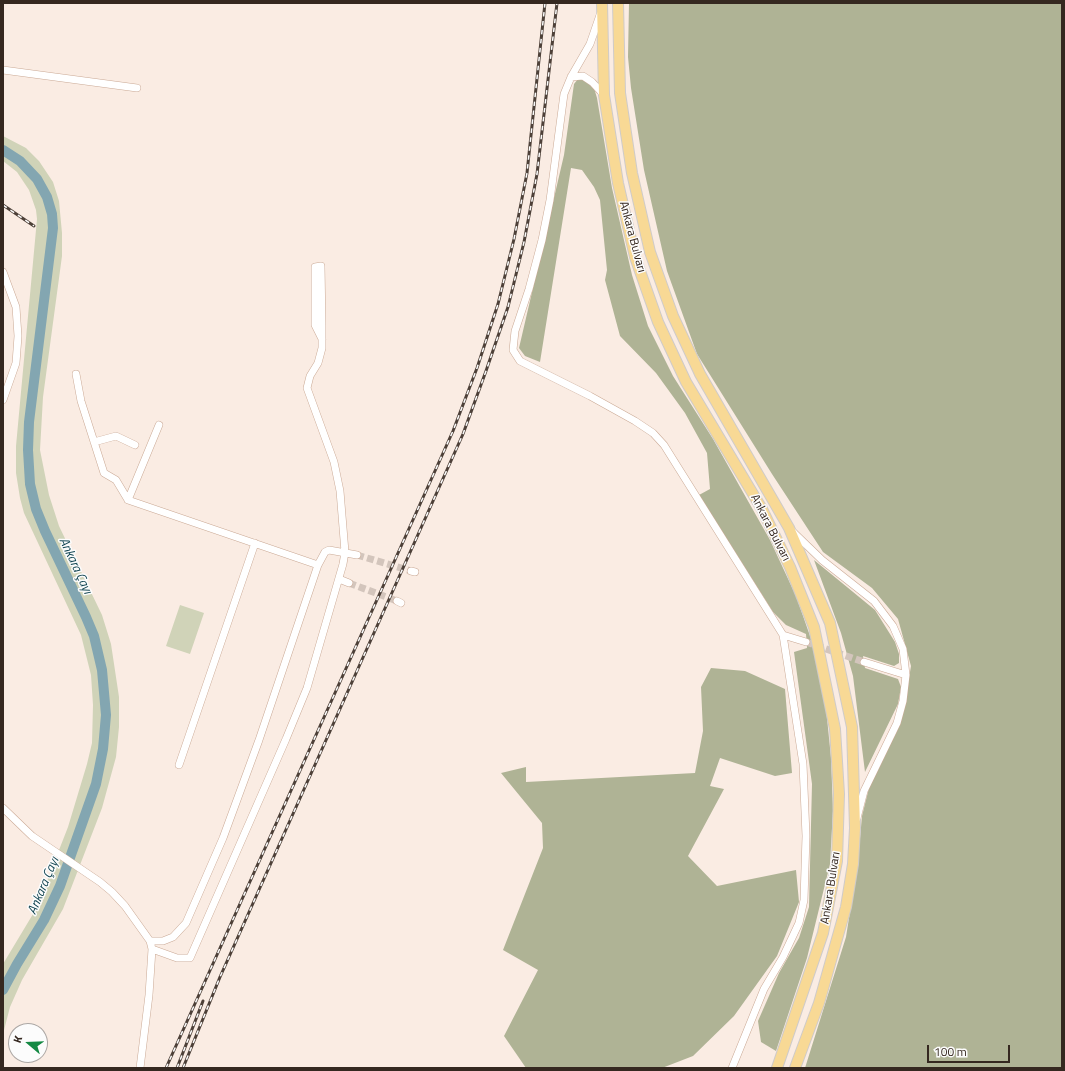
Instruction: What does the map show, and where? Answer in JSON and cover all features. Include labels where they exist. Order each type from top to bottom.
[{"type":"main road","name":"Ankara Bulvarı","points":[[618,3],[620,93],[632,173],[650,252],[673,316],[700,374],[789,528],[830,623],[852,727],[855,828],[852,871],[846,907],[836,948],[819,1003],[795,1068]]},
{"type":"main road","name":"Ankara Bulvarı","points":[[602,6],[604,94],[619,191],[635,257],[658,322],[686,382],[762,509],[790,567],[814,627],[835,729],[839,794],[837,861],[823,933],[777,1068]]},
{"type":"street","points":[[602,6],[590,44],[571,77],[564,94],[551,192],[542,240],[529,289],[515,331],[513,350],[520,361],[590,396],[635,421],[653,433],[664,445],[783,635],[803,764],[806,836],[804,900],[799,923],[783,957],[764,989],[732,1068]]},
{"type":"street","points":[[3,70],[137,88]]},
{"type":"street","points":[[571,77],[583,76],[592,82],[604,94]]},
{"type":"street","points":[[152,949],[177,958],[190,958],[307,688],[339,579],[345,552],[342,506],[334,462],[307,388],[310,376],[318,362],[322,348],[322,339],[321,266],[315,267],[315,325],[322,339]]},
{"type":"street","points":[[3,272],[16,307],[18,336],[16,363],[3,400]]},
{"type":"street","points":[[76,374],[81,401],[104,473],[116,480],[128,500],[318,565]]},
{"type":"street","points":[[128,500],[159,425]]},
{"type":"street","points":[[94,442],[116,436],[135,445]]},
{"type":"street","points":[[789,528],[817,556],[874,601],[893,626],[903,649],[906,675],[903,701],[897,723],[864,791],[855,828]]},
{"type":"street","points":[[179,765],[255,543]]},
{"type":"street","points":[[150,941],[163,941],[173,937],[186,923],[223,838],[259,740],[318,565],[325,552],[329,550],[358,555]]},
{"type":"street","points":[[339,579],[349,582]]},
{"type":"street","points":[[783,635],[806,642]]},
{"type":"street","points":[[864,662],[906,675]]},
{"type":"street","points":[[3,808],[32,836],[100,882],[112,892],[125,906],[150,941],[152,949],[140,1068]]},
{"type":"green space","points":[[629,3],[1062,3],[1062,1068],[805,1068],[846,937],[858,861],[862,816],[870,784],[905,702],[911,666],[898,619],[872,588],[823,552],[697,354],[667,271],[644,170],[631,88],[628,57]]},
{"type":"green space","points":[[578,79],[583,79],[594,88],[597,98],[612,188],[632,275],[648,326],[673,376],[713,439],[770,540],[796,596],[816,653],[826,708],[831,758],[833,811],[830,864],[807,958],[776,1051],[761,1042],[758,1021],[779,973],[799,938],[809,907],[812,784],[794,652],[807,648],[806,634],[786,625],[773,612],[699,495],[710,489],[707,453],[685,413],[656,373],[620,336],[605,280],[607,270],[600,200],[594,187],[582,170],[571,168],[540,362],[525,356],[519,348],[564,155],[574,84]]},
{"type":"green space","points":[[3,136],[26,148],[39,161],[53,182],[59,201],[62,233],[62,256],[43,397],[40,450],[49,495],[59,526],[102,615],[111,644],[119,697],[119,727],[116,757],[102,808],[63,909],[22,980],[10,1007],[3,1034],[3,964],[36,909],[68,827],[92,743],[93,705],[91,675],[81,635],[24,513],[16,473],[16,446],[37,219],[36,210],[29,190],[17,172],[3,161]]},
{"type":"green space","points":[[814,560],[875,610],[895,642],[899,654],[899,663],[894,666],[863,656],[865,668],[898,679],[901,687],[898,704],[865,772],[853,676],[841,633]]},
{"type":"green space","points":[[180,605],[204,613],[190,654],[166,646]]},
{"type":"green space","points":[[711,668],[745,671],[785,689],[792,773],[775,776],[720,758],[710,786],[724,789],[688,856],[717,886],[796,870],[799,902],[777,956],[734,1016],[693,1056],[662,1068],[526,1068],[504,1036],[538,970],[503,950],[543,848],[542,823],[501,773],[526,767],[526,782],[695,773],[703,731],[701,687]]},
{"type":"waterway","name":"Ankara Çayı","points":[[3,150],[20,161],[37,179],[47,197],[52,214],[53,228],[29,422],[28,450],[30,484],[36,509],[45,531],[94,636],[102,670],[106,715],[103,749],[96,784],[60,886],[44,920],[3,990]]},
{"type":"tunnel","points":[[357,555],[411,571]]},
{"type":"tunnel","points":[[349,583],[397,601]]},
{"type":"tunnel","points":[[806,642],[864,662]]},
{"type":"railway","points":[[166,1068],[453,431],[477,368],[498,304],[514,239],[527,173],[545,3]]},
{"type":"railway","points":[[183,1068],[220,977],[463,434],[486,371],[508,307],[524,242],[537,174],[557,3]]},
{"type":"railway","points":[[3,205],[34,226]]},
{"type":"railway","points":[[177,1068],[203,1001]]}]
